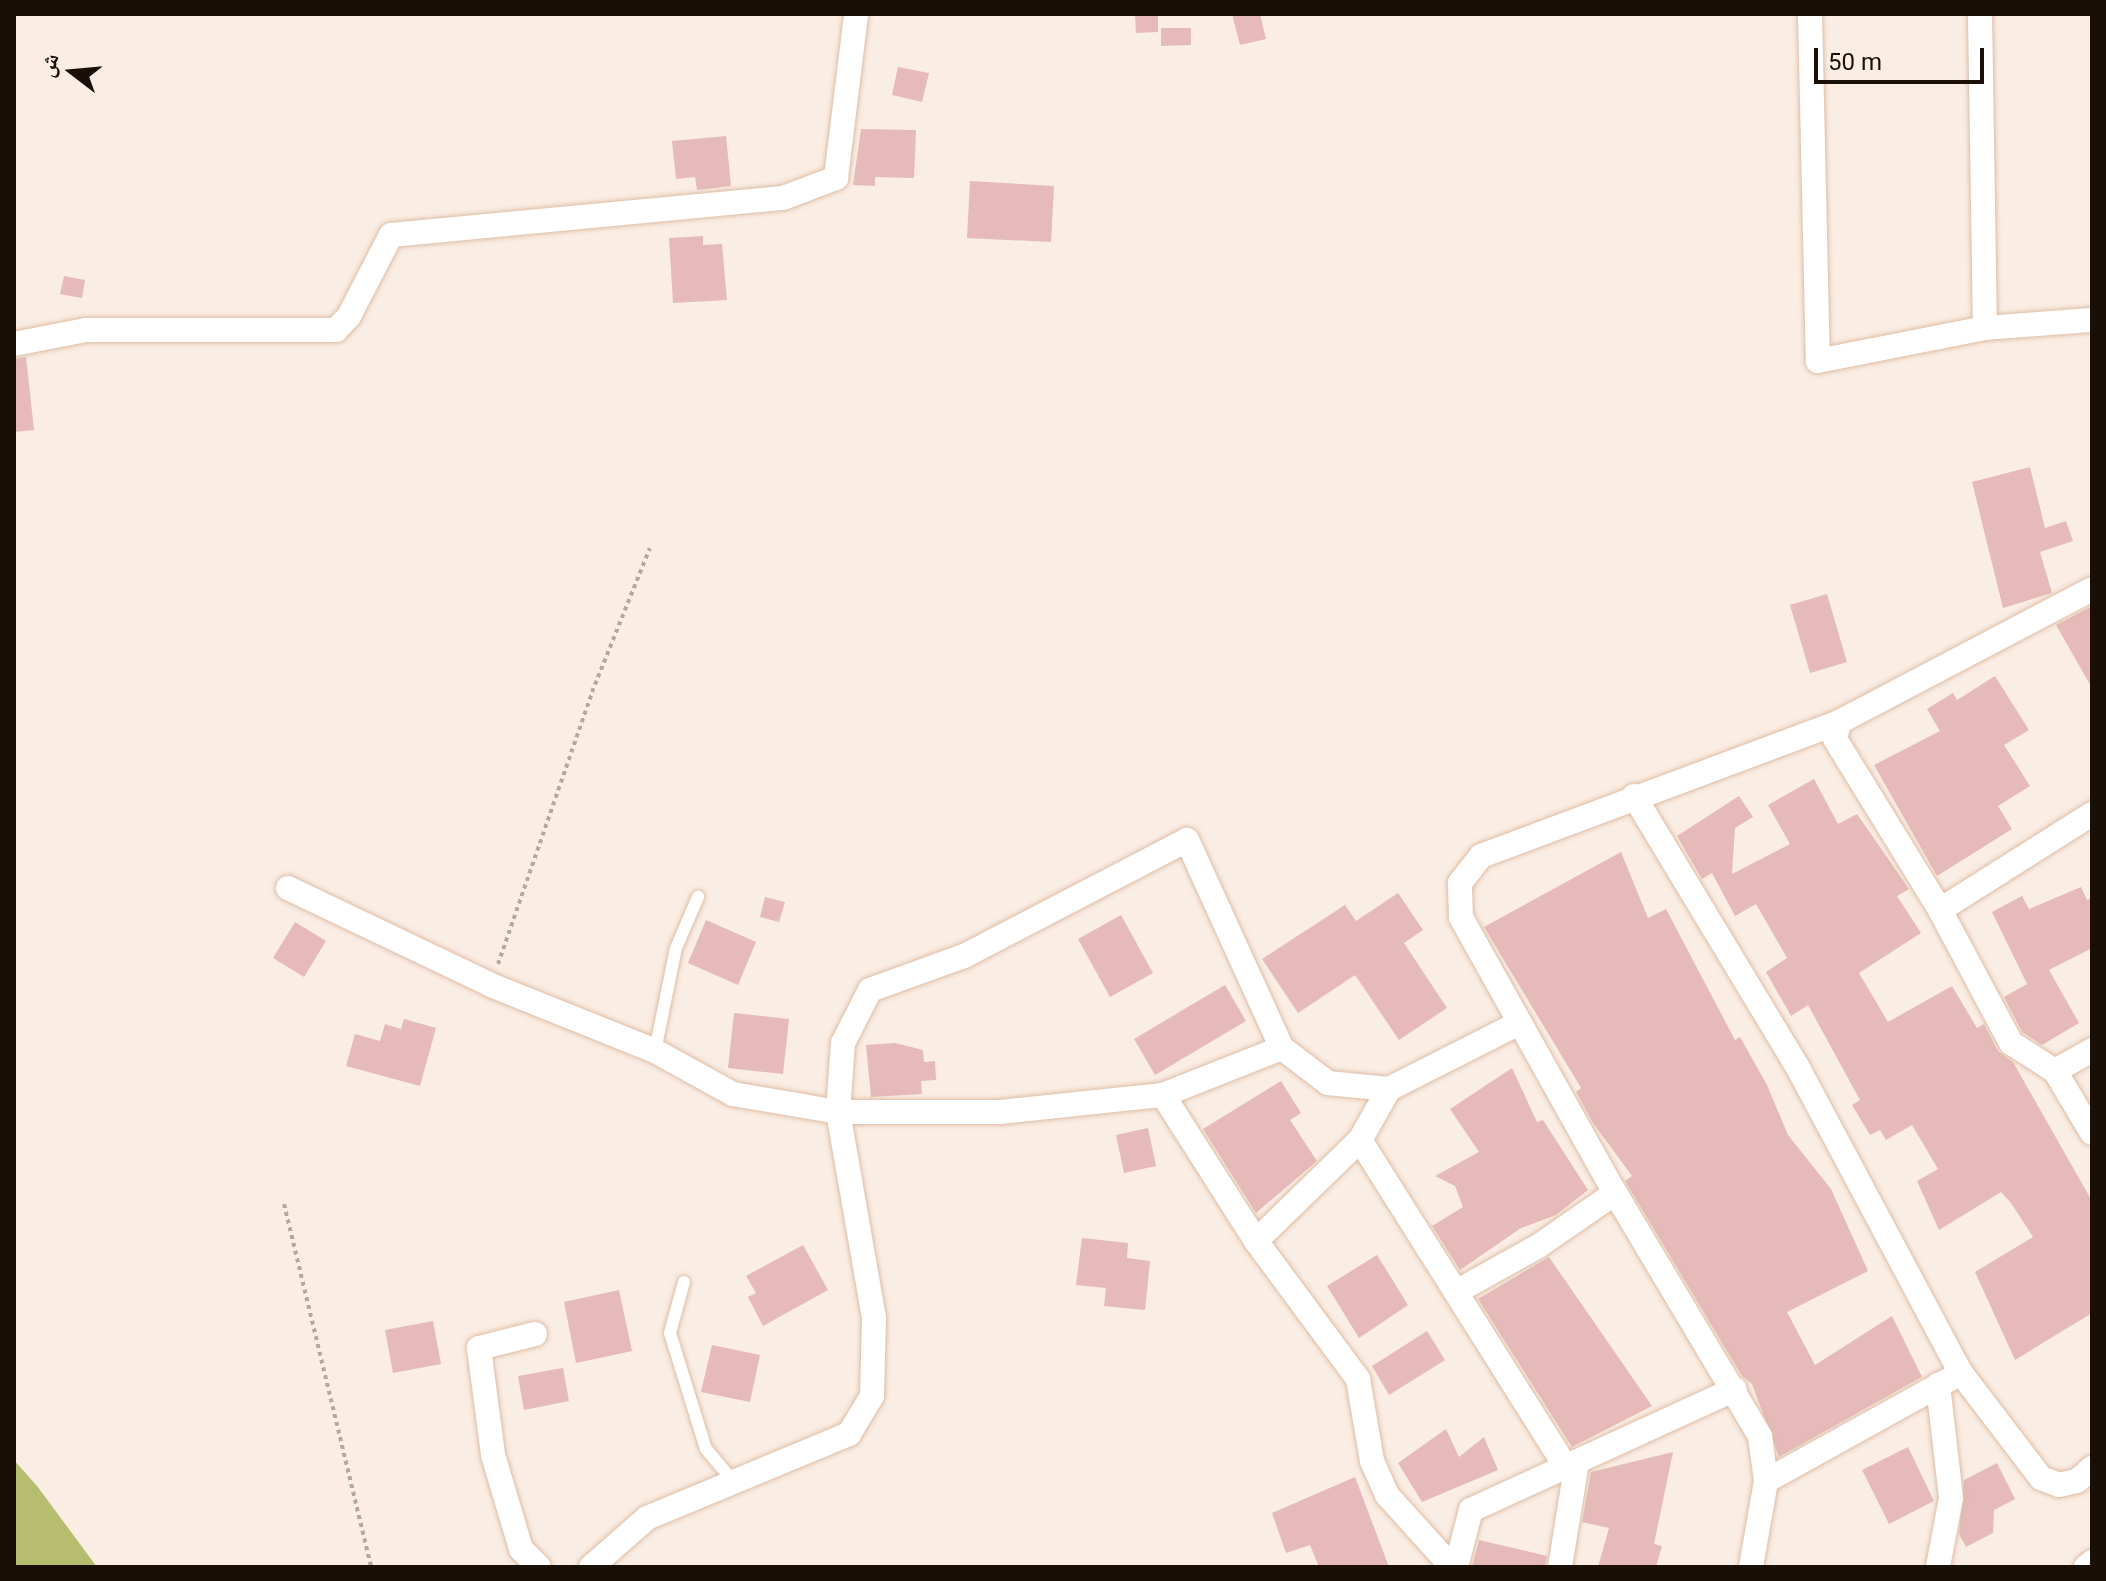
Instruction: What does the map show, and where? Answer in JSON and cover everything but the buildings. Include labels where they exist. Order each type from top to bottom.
[{"type":"street","points":[[14,344],[86,330],[336,330],[349,316],[391,235],[783,198],[836,178],[856,14]]},
{"type":"street","points":[[1810,14],[1818,361],[1985,328],[2092,320]]},
{"type":"street","points":[[1980,14],[1985,328]]},
{"type":"street","points":[[1751,1567],[1766,1481],[1760,1436],[1735,1389],[1615,1193],[1461,917],[1460,883],[1481,856],[1634,796],[1839,722],[2092,589]]},
{"type":"street","points":[[1839,722],[1835,739],[1940,910],[2011,1043],[2055,1071],[2092,1133]]},
{"type":"street","points":[[1634,796],[1798,1068],[1961,1373],[2041,1478],[2059,1485],[2077,1481],[2092,1468]]},
{"type":"street","points":[[1940,910],[2092,814]]},
{"type":"street","points":[[591,1567],[647,1518],[849,1434],[872,1396],[874,1318],[838,1112],[843,1043],[870,990],[964,956],[1187,840],[1282,1048],[1328,1083],[1389,1089],[1519,1023]]},
{"type":"street","points":[[288,888],[491,985],[655,1051],[733,1094],[838,1112],[1000,1112],[1163,1095],[1282,1048]]},
{"type":"street","points":[[2055,1071],[2092,1050]]},
{"type":"street","points":[[1256,1241],[1360,1140],[1389,1089]]},
{"type":"street","points":[[1163,1095],[1256,1241],[1358,1379],[1372,1461],[1387,1495],[1454,1567]]},
{"type":"street","points":[[1360,1140],[1456,1292],[1572,1464],[1560,1567]]},
{"type":"street","points":[[1456,1292],[1540,1245],[1615,1193]]},
{"type":"street","points":[[535,1334],[479,1348],[493,1455],[521,1549],[539,1567]]},
{"type":"street","points":[[1766,1481],[1961,1373]]},
{"type":"street","points":[[1938,1385],[1951,1498],[1938,1567]]},
{"type":"street","points":[[1454,1567],[1471,1510],[1735,1389]]},
{"type":"street","points":[[2086,1567],[2092,1562]]},
{"type":"lane","points":[[655,1051],[676,948],[698,897]]},
{"type":"lane","points":[[684,1282],[670,1333],[706,1449],[734,1482]]},
{"type":"path","points":[[491,985],[592,692],[650,548]]},
{"type":"path","points":[[284,1204],[371,1567]]},
{"type":"green space","points":[[14,1460],[37,1486],[97,1567],[14,1567]]}]
